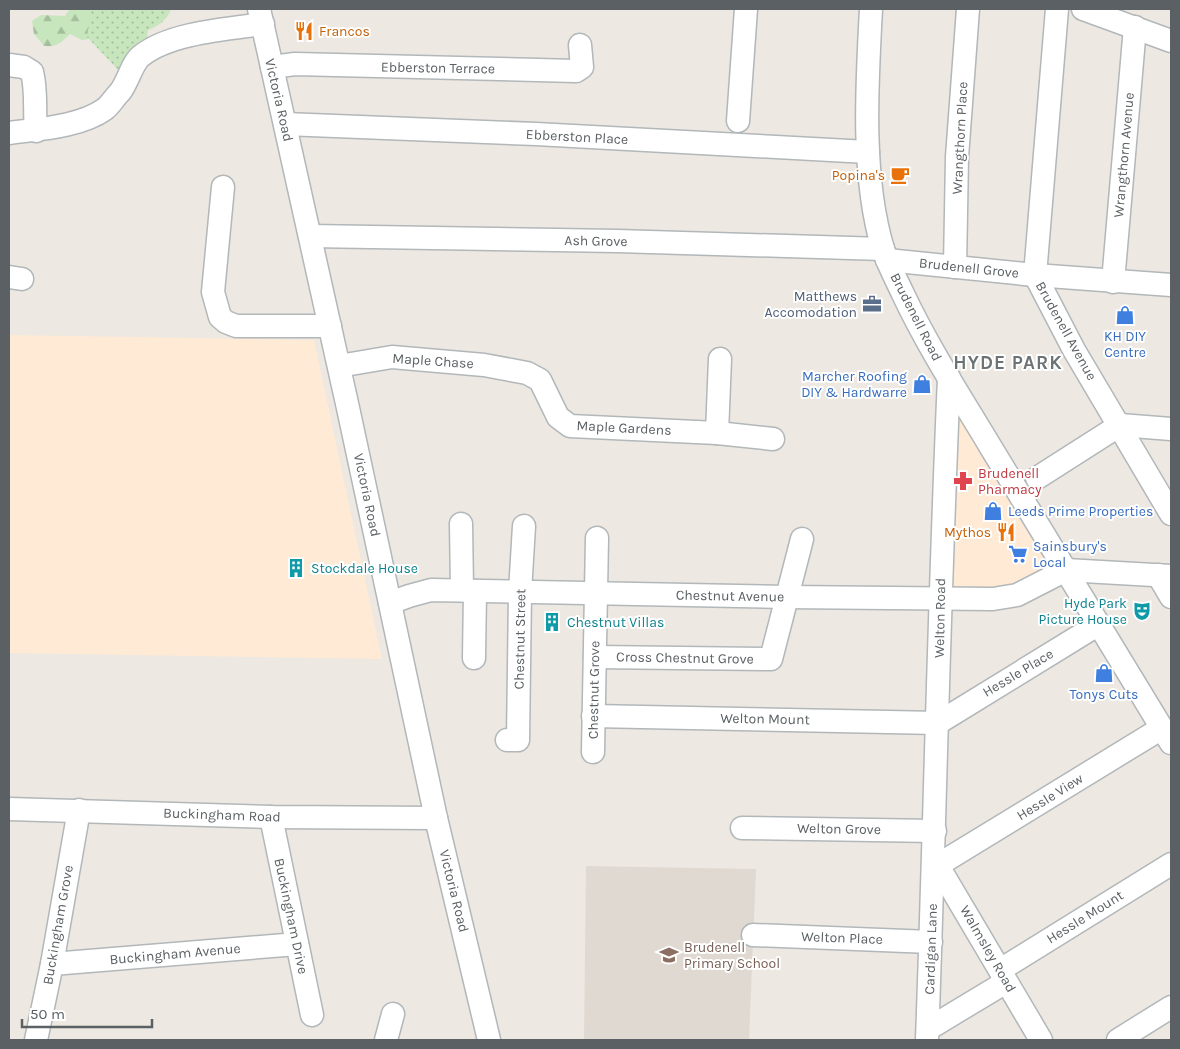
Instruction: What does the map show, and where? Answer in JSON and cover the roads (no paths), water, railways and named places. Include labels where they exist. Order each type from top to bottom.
[{"type":"street","points":[[738,121],[746,9]]},
{"type":"street","name":"Brudenell Road","points":[[871,9],[868,72],[868,152],[875,210],[885,254],[908,304],[949,378],[1166,735]]},
{"type":"street","name":"Wrangthorn Place","points":[[955,267],[957,157],[968,9]]},
{"type":"street","name":"Brudenell Avenue","points":[[1057,9],[1035,275],[1074,350],[1171,514]]},
{"type":"street","points":[[1083,9],[1171,41]]},
{"type":"street","points":[[9,133],[36,131],[60,126],[105,109],[123,88],[140,57],[172,40],[261,16]]},
{"type":"street","name":"Victoria Road","points":[[261,16],[339,366],[436,818],[489,1040]]},
{"type":"street","name":"Wrangthorn Avenue","points":[[1113,282],[1135,28]]},
{"type":"street","name":"Ebberston Terrace","points":[[272,67],[294,64],[576,71],[582,66],[580,46]]},
{"type":"street","points":[[9,65],[24,67],[32,72],[35,84],[34,110],[36,131]]},
{"type":"street","name":"Ebberston Place","points":[[285,124],[527,134],[868,152]]},
{"type":"street","points":[[223,187],[213,292],[220,317],[236,326],[330,326]]},
{"type":"street","name":"Ash Grove","points":[[310,236],[617,241],[885,254]]},
{"type":"street","name":"Brudenell Grove","points":[[885,254],[955,267],[1171,286]]},
{"type":"street","name":"Maple Chase","points":[[339,366],[392,357],[484,364],[527,373]]},
{"type":"street","points":[[717,433],[720,359]]},
{"type":"street","name":"Maple Gardens","points":[[527,373],[540,380],[558,417],[570,426],[717,433],[773,439]]},
{"type":"street","name":"Welton Road","points":[[936,862],[935,831],[942,538],[949,378]]},
{"type":"street","points":[[1037,478],[1120,425],[1171,429]]},
{"type":"street","points":[[461,524],[474,658]]},
{"type":"street","name":"Chestnut Street","points":[[507,740],[518,740],[520,592],[524,526]]},
{"type":"street","name":"Chestnut Grove","points":[[592,752],[597,538]]},
{"type":"street","name":"Cross Chestnut Grove","points":[[595,657],[771,659],[802,539]]},
{"type":"street","points":[[1066,570],[1165,576],[1171,597]]},
{"type":"street","name":"Chestnut Avenue","points":[[390,603],[431,590],[993,599],[1017,595],[1066,570]]},
{"type":"street","name":"Hessle Place","points":[[938,723],[1099,624]]},
{"type":"street","name":"Welton Mount","points":[[593,716],[938,723]]},
{"type":"street","name":"Hessle View","points":[[936,862],[1166,735]]},
{"type":"street","name":"Buckingham Road","points":[[9,809],[436,818]]},
{"type":"street","name":"Buckingham Grove","points":[[36,1040],[52,964],[79,810]]},
{"type":"street","name":"Buckingham Drive","points":[[271,816],[312,1015]]},
{"type":"street","name":"Welton Grove","points":[[742,828],[935,831]]},
{"type":"street","name":"Cardigan Lane","points":[[927,1035],[936,862]]},
{"type":"street","name":"Walmsley Road","points":[[936,862],[1041,1040]]},
{"type":"street","name":"Hessle Mount","points":[[927,1035],[1003,976],[1171,864]]},
{"type":"street","name":"Welton Place","points":[[753,935],[931,942]]},
{"type":"street","name":"Buckingham Avenue","points":[[52,964],[297,944]]},
{"type":"street","points":[[1118,1040],[1171,1007]]},
{"type":"street","points":[[386,1040],[393,1014]]},
{"type":"place","name":"Francos","points":[[304,31]]},
{"type":"place","name":"Popina's","points":[[900,175]]},
{"type":"place","name":"Matthews Accomodation","points":[[872,304]]},
{"type":"place","name":"KH DIY Centre","points":[[1125,315]]},
{"type":"place","name":"Marcher Roofing DIY & Hardwarre","points":[[922,384]]},
{"type":"place","name":"Brudenell Pharmacy","points":[[963,481]]},
{"type":"place","name":"Leeds Prime Properties","points":[[993,511]]},
{"type":"place","name":"Mythos","points":[[1006,532]]},
{"type":"place","name":"Sainsbury's Local","points":[[1018,554]]},
{"type":"place","name":"Stockdale House","points":[[296,568]]},
{"type":"place","name":"Hyde Park Picture House","points":[[1142,611]]},
{"type":"place","name":"Chestnut Villas","points":[[552,622]]},
{"type":"place","name":"Tonys Cuts","points":[[1104,673]]},
{"type":"place","name":"Brudenell Primary School","points":[[669,955]]},
{"type":"district","name":"HYDE PARK","points":[[1008,363]]}]
